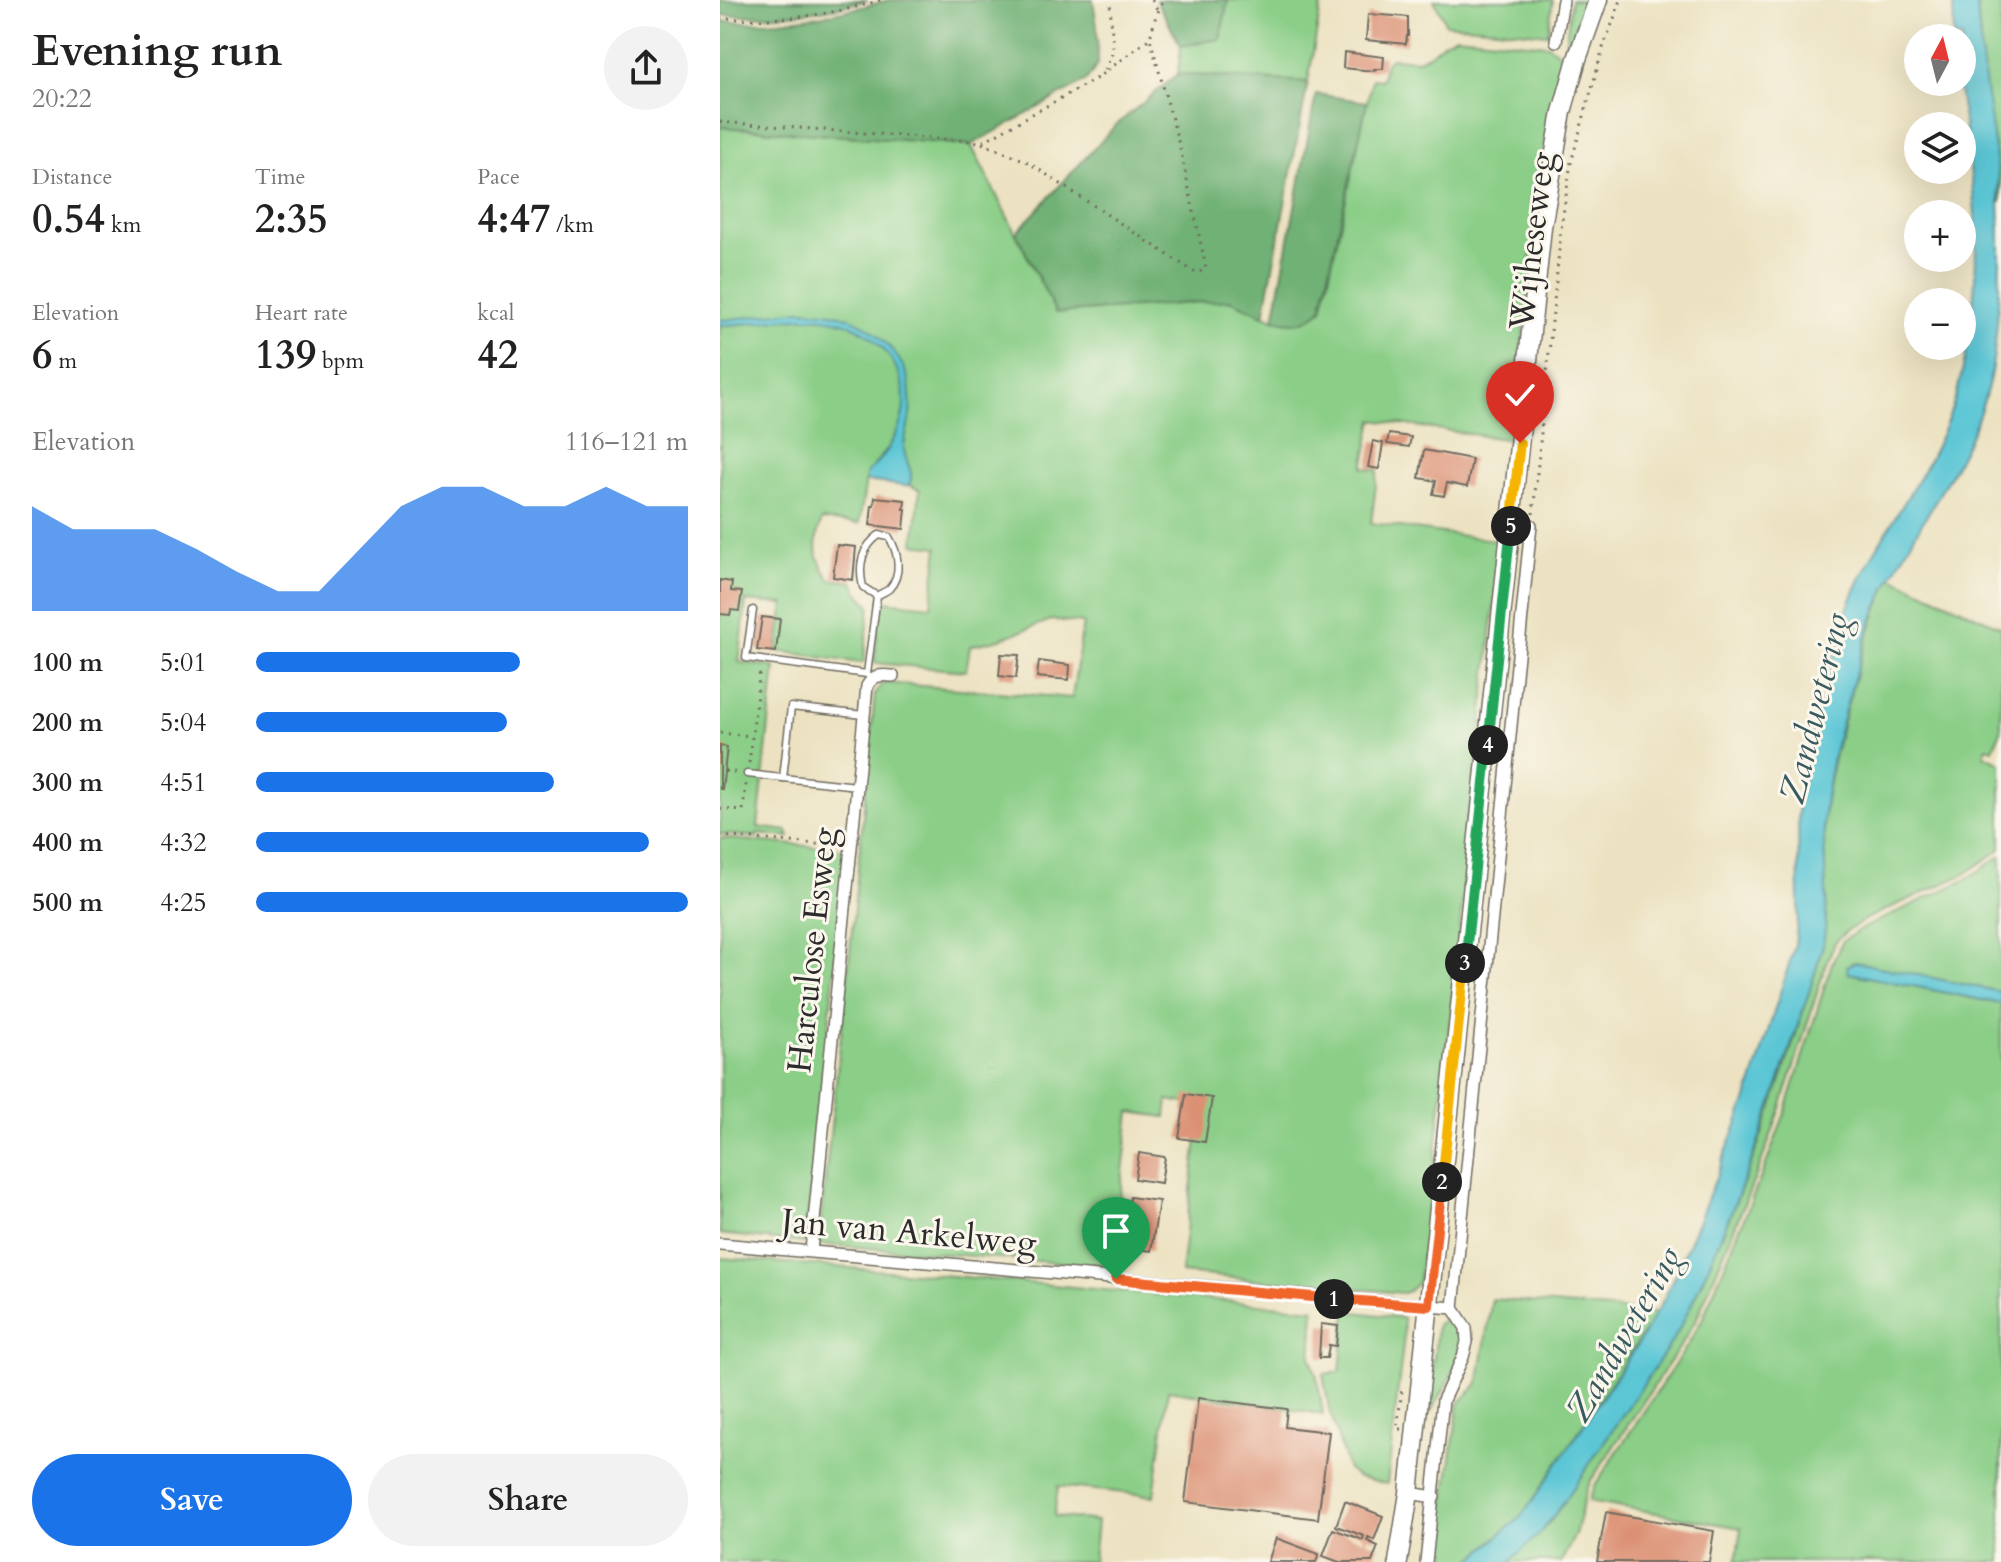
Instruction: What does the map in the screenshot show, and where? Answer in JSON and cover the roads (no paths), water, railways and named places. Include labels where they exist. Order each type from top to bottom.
[{"type":"main road","name":"Wijheseweg","points":[[1398,1562],[1409,1493],[1542,227],[1562,112],[1598,0]]},
{"type":"street","points":[[1556,41],[1563,0]]},
{"type":"street","points":[[1426,1562],[1443,1400],[1467,1342],[1466,1328],[1453,1308],[1531,525]]},
{"type":"street","points":[[869,676],[893,676]]},
{"type":"street","name":"Harculose Esweg","points":[[811,1251],[869,676]]},
{"type":"street","name":"Jan van Arkelweg","points":[[720,1244],[1429,1306]]},
{"type":"street","points":[[1429,1306],[1453,1308]]},
{"type":"street","points":[[1409,1493],[1434,1497]]},
{"type":"lane","points":[[879,535],[889,537],[898,558],[897,574],[890,588],[877,596],[863,587],[859,572],[870,541],[879,535]]},
{"type":"lane","points":[[753,610],[746,658],[869,676],[877,596]]},
{"type":"lane","points":[[783,778],[791,707],[864,715]]},
{"type":"lane","points":[[747,774],[857,786]]},
{"type":"water","points":[[1953,0],[1977,0],[1998,176],[2000,269],[1993,361],[1985,398],[1971,434],[1880,601],[1847,703],[1826,795],[1826,912],[1823,944],[1816,970],[1747,1173],[1678,1331],[1570,1494],[1541,1532],[1509,1562],[1469,1562],[1520,1517],[1636,1347],[1664,1299],[1746,1102],[1795,945],[1799,907],[1798,804],[1811,742],[1846,613],[1867,566],[1920,477],[1943,431],[1964,360],[1976,360],[1976,200],[1974,200],[1972,184],[1976,184],[1976,112],[1962,112],[1960,96],[1976,96],[1976,24],[1954,24]]},
{"type":"water","points":[[801,310],[842,315],[863,324],[883,340],[901,362],[908,379],[910,397],[904,445],[911,475],[909,485],[866,481],[867,473],[883,456],[896,435],[904,403],[901,380],[895,366],[873,339],[854,326],[834,320],[812,318],[720,325],[720,319]]},
{"type":"water","points":[[1855,962],[2001,992],[2001,1004],[1848,973],[1847,967]]},
{"type":"water label","name":"Zandwetering","points":[[1815,708]]},
{"type":"water label","name":"Zandwetering","points":[[1624,1334]]}]
